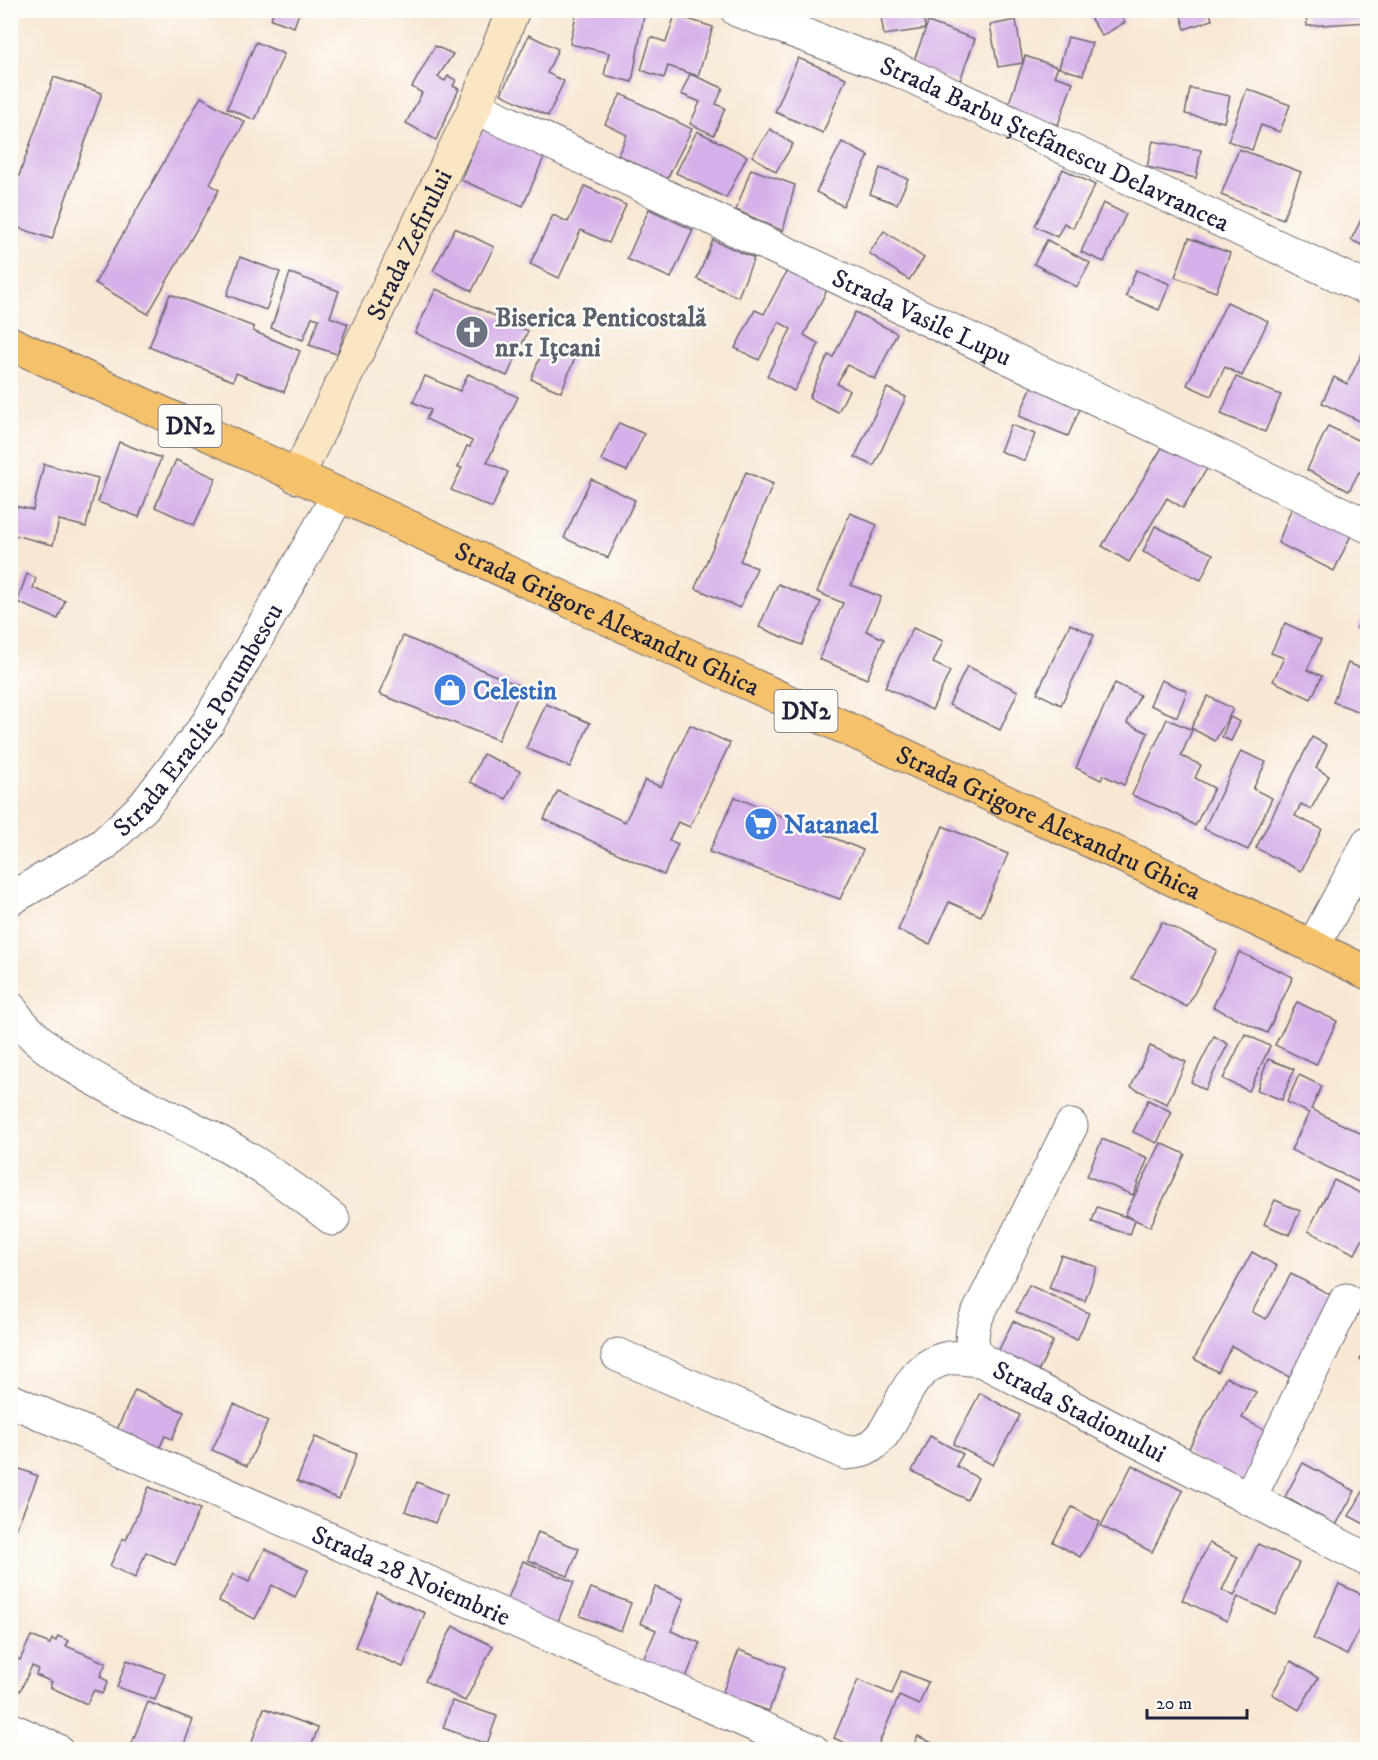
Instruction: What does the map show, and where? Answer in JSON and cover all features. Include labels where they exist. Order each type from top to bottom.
[{"type":"main road","name":"Strada Zefirului","points":[[297,477],[475,107],[513,10]]},
{"type":"main road","name":"Strada Grigore Alexandru Ghica","points":[[10,344],[1084,838],[1368,973]]},
{"type":"street","name":"Strada Barbu Ștefănescu Delavrancea","points":[[737,10],[898,70],[1368,289]]},
{"type":"street","name":"Strada Vasile Lupu","points":[[475,107],[1368,526]]},
{"type":"street","name":"Strada Eraclie Porumbescu","points":[[10,899],[103,845],[144,806],[208,723],[338,496]]},
{"type":"street","points":[[1313,947],[1368,844]]},
{"type":"street","points":[[10,1008],[24,1028],[65,1062],[275,1174],[333,1219]]},
{"type":"street","name":"Strada Stadionului","points":[[1071,1126],[975,1320],[971,1336],[974,1352],[981,1360],[1368,1560]]},
{"type":"street","points":[[1249,1500],[1347,1300]]},
{"type":"street","points":[[618,1355],[846,1453],[864,1449],[878,1439],[916,1376],[934,1363],[951,1358],[981,1360]]},
{"type":"street","name":"Strada 28 Noiembrie","points":[[10,1400],[812,1749]]},
{"type":"street","points":[[10,1729],[56,1749]]},
{"type":"building","points":[[274,10],[300,10],[294,27],[271,19]]},
{"type":"building","points":[[577,10],[645,10],[632,82],[604,75],[609,53],[570,44]]},
{"type":"building","points":[[880,10],[923,10],[925,29],[884,35]]},
{"type":"building","points":[[1085,10],[1133,10],[1122,18],[1125,22],[1102,36]]},
{"type":"building","points":[[1179,10],[1209,10],[1212,20],[1185,29]]},
{"type":"building","points":[[1306,10],[1368,10],[1368,22],[1307,26]]},
{"type":"building","points":[[675,15],[713,27],[698,76],[668,66],[664,78],[641,70],[651,37],[666,42]]},
{"type":"building","points":[[1016,20],[1023,63],[998,67],[990,25]]},
{"type":"building","points":[[928,22],[975,39],[959,83],[912,66]]},
{"type":"building","points":[[529,35],[558,49],[547,73],[564,81],[548,116],[501,94]]},
{"type":"building","points":[[1068,37],[1092,43],[1083,75],[1059,68]]},
{"type":"building","points":[[256,42],[284,54],[255,120],[227,108]]},
{"type":"building","points":[[435,46],[453,54],[438,77],[445,81],[448,76],[456,80],[453,86],[459,89],[436,140],[406,123],[422,93],[412,87]]},
{"type":"building","points":[[1025,56],[1058,67],[1054,76],[1073,82],[1058,125],[1007,108]]},
{"type":"building","points":[[798,58],[846,78],[823,133],[775,112]]},
{"type":"building","points":[[690,74],[723,88],[716,104],[725,108],[714,135],[690,124],[700,102],[681,94]]},
{"type":"building","points":[[54,77],[102,93],[52,239],[10,225],[10,201]]},
{"type":"building","points":[[1190,88],[1230,96],[1224,122],[1185,114]]},
{"type":"building","points":[[1247,89],[1290,105],[1280,132],[1261,125],[1252,150],[1228,141]]},
{"type":"building","points":[[621,94],[692,129],[667,179],[618,155],[627,135],[605,124]]},
{"type":"building","points":[[201,97],[245,122],[210,184],[219,190],[148,314],[95,283]]},
{"type":"building","points":[[482,129],[545,155],[523,206],[461,180]]},
{"type":"building","points":[[770,129],[793,144],[776,172],[752,156]]},
{"type":"building","points":[[697,131],[747,156],[726,198],[676,173]]},
{"type":"building","points":[[1153,141],[1201,150],[1196,178],[1147,167]]},
{"type":"building","points":[[842,142],[869,156],[843,206],[816,192]]},
{"type":"building","points":[[1239,149],[1301,172],[1283,219],[1221,195]]},
{"type":"building","points":[[880,168],[908,179],[897,204],[870,194]]},
{"type":"building","points":[[751,169],[795,185],[783,231],[736,210]]},
{"type":"building","points":[[1063,169],[1095,185],[1073,228],[1064,223],[1057,237],[1035,226]]},
{"type":"building","points":[[585,186],[626,205],[609,243],[581,230],[559,278],[530,264],[553,215],[568,222]]},
{"type":"building","points":[[1103,203],[1126,214],[1104,262],[1081,252]]},
{"type":"building","points":[[649,209],[693,230],[671,278],[627,259]]},
{"type":"building","points":[[1365,212],[1368,213],[1368,248],[1351,240]]},
{"type":"building","points":[[455,228],[494,247],[472,291],[433,271]]},
{"type":"building","points":[[884,231],[924,258],[909,280],[869,253]]},
{"type":"building","points":[[1189,238],[1230,253],[1216,292],[1175,277]]},
{"type":"building","points":[[713,240],[754,258],[738,297],[697,279]]},
{"type":"building","points":[[1047,240],[1090,263],[1077,287],[1034,264]]},
{"type":"building","points":[[240,257],[280,272],[266,310],[227,295]]},
{"type":"building","points":[[789,267],[828,288],[804,335],[819,344],[794,391],[767,376],[791,329],[779,322],[759,360],[735,348],[755,310],[764,314]]},
{"type":"building","points":[[1136,270],[1170,284],[1159,310],[1126,296]]},
{"type":"building","points":[[290,273],[339,291],[330,317],[348,324],[337,354],[309,345],[319,319],[312,317],[303,340],[271,328]]},
{"type":"building","name":"Biserica Penticostală nr.1 Ițcani","points":[[436,289],[528,331],[507,376],[415,333]]},
{"type":"building","points":[[170,294],[254,327],[253,331],[300,351],[284,392],[236,373],[233,381],[149,347]]},
{"type":"building","points":[[1227,302],[1268,321],[1242,376],[1225,367],[1211,396],[1187,385]]},
{"type":"building","points":[[855,312],[897,333],[875,379],[847,365],[837,384],[849,390],[838,412],[809,398],[828,355],[833,357]]},
{"type":"building","points":[[1368,341],[1368,425],[1322,403],[1334,377],[1347,384]]},
{"type":"building","points":[[545,345],[575,358],[561,392],[531,379]]},
{"type":"building","points":[[468,374],[518,397],[487,462],[508,472],[492,508],[451,490],[462,468],[458,467],[467,446],[470,447],[472,441],[426,419],[431,410],[413,402],[425,376],[460,391]]},
{"type":"building","points":[[1236,377],[1281,395],[1265,432],[1221,414]]},
{"type":"building","points":[[1034,381],[1083,402],[1068,436],[1019,416]]},
{"type":"building","points":[[887,388],[906,397],[874,466],[855,457]]},
{"type":"building","points":[[619,423],[644,434],[627,471],[601,460]]},
{"type":"building","points":[[1011,425],[1035,434],[1025,461],[1000,451]]},
{"type":"building","points":[[1328,426],[1368,445],[1368,476],[1359,472],[1349,491],[1307,470]]},
{"type":"building","points":[[1166,441],[1211,462],[1183,508],[1167,498],[1129,562],[1102,546]]},
{"type":"building","points":[[119,442],[161,458],[139,517],[98,502]]},
{"type":"building","points":[[176,460],[216,478],[194,525],[155,507]]},
{"type":"building","points":[[44,464],[98,478],[86,527],[59,520],[53,545],[10,534],[10,505],[33,510]]},
{"type":"building","points":[[746,472],[773,484],[740,561],[757,568],[740,608],[695,588]]},
{"type":"building","points":[[591,479],[635,500],[608,558],[564,538]]},
{"type":"building","points":[[1295,500],[1354,529],[1334,571],[1278,543]]},
{"type":"building","points":[[850,513],[877,525],[851,585],[881,597],[866,631],[884,639],[867,679],[819,659],[843,603],[817,592]]},
{"type":"building","points":[[1155,526],[1213,554],[1201,580],[1143,552]]},
{"type":"building","points":[[27,574],[36,578],[33,588],[65,601],[58,619],[17,602]]},
{"type":"building","points":[[778,584],[821,602],[802,645],[759,627]]},
{"type":"building","points":[[1368,606],[1368,634],[1357,628]]},
{"type":"building","points":[[1285,623],[1321,640],[1307,670],[1322,676],[1311,699],[1273,681],[1284,658],[1271,653]]},
{"type":"building","points":[[1070,624],[1094,635],[1061,705],[1037,693]]},
{"type":"building","points":[[913,628],[943,641],[933,663],[950,671],[932,710],[885,687]]},
{"type":"building","name":"Celestin","points":[[403,636],[522,687],[498,740],[379,694]]},
{"type":"building","points":[[1348,663],[1368,671],[1368,715],[1333,702]]},
{"type":"building","points":[[967,666],[1018,691],[1000,730],[949,705]]},
{"type":"building","points":[[1161,680],[1187,691],[1177,717],[1150,705]]},
{"type":"building","points":[[1115,683],[1140,695],[1127,723],[1148,733],[1124,785],[1103,775],[1101,780],[1076,768]]},
{"type":"building","points":[[1208,696],[1233,709],[1215,741],[1191,728]]},
{"type":"building","points":[[546,704],[590,723],[570,767],[526,748]]},
{"type":"building","points":[[1230,717],[1240,722],[1231,741],[1222,737]]},
{"type":"building","points":[[1167,719],[1192,730],[1181,756],[1201,765],[1195,778],[1214,788],[1195,826],[1178,815],[1132,795]]},
{"type":"building","points":[[690,725],[730,743],[690,827],[678,822],[669,840],[678,844],[664,875],[544,819],[558,791],[625,822],[645,780],[661,787]]},
{"type":"building","points":[[1312,737],[1327,745],[1316,768],[1329,776],[1311,809],[1301,804],[1295,816],[1322,829],[1301,871],[1256,848]]},
{"type":"building","points":[[1241,751],[1266,762],[1253,789],[1272,798],[1248,850],[1204,829]]},
{"type":"building","points":[[483,754],[520,771],[506,799],[470,782]]},
{"type":"building","name":"Natanael","points":[[735,797],[863,850],[840,899],[709,852]]},
{"type":"building","points":[[943,826],[1008,854],[981,916],[949,902],[930,944],[898,930]]},
{"type":"building","points":[[1368,879],[1368,904],[1359,900]]},
{"type":"building","points":[[1162,922],[1217,950],[1187,1007],[1132,978]]},
{"type":"building","points":[[1239,952],[1293,977],[1267,1033],[1213,1007]]},
{"type":"building","points":[[1297,1002],[1337,1021],[1316,1065],[1275,1045]]},
{"type":"building","points":[[1245,1034],[1270,1046],[1249,1091],[1223,1079]]},
{"type":"building","points":[[1214,1036],[1228,1044],[1205,1090],[1191,1082]]},
{"type":"building","points":[[1150,1046],[1186,1062],[1167,1104],[1131,1087]]},
{"type":"building","points":[[1268,1059],[1294,1069],[1282,1100],[1257,1090]]},
{"type":"building","points":[[1299,1075],[1322,1086],[1311,1109],[1368,1137],[1368,1175],[1363,1184],[1291,1150],[1309,1113],[1287,1102]]},
{"type":"building","points":[[1148,1100],[1172,1112],[1157,1143],[1133,1132]]},
{"type":"building","points":[[1102,1139],[1148,1158],[1133,1195],[1087,1176]]},
{"type":"building","points":[[1161,1143],[1185,1154],[1150,1227],[1125,1215]]},
{"type":"building","points":[[1334,1180],[1368,1197],[1368,1229],[1355,1254],[1308,1231]]},
{"type":"building","points":[[1275,1200],[1300,1211],[1289,1235],[1264,1224]]},
{"type":"building","points":[[1097,1207],[1135,1220],[1130,1235],[1092,1222]]},
{"type":"building","points":[[1252,1252],[1277,1266],[1252,1312],[1266,1319],[1291,1274],[1335,1297],[1291,1378],[1232,1346],[1218,1372],[1194,1359]]},
{"type":"building","points":[[1061,1255],[1097,1267],[1085,1301],[1049,1288]]},
{"type":"building","points":[[1029,1285],[1089,1313],[1077,1340],[1016,1312]]},
{"type":"building","points":[[1013,1321],[1053,1341],[1036,1376],[996,1356]]},
{"type":"building","points":[[1368,1344],[1368,1363],[1360,1359]]},
{"type":"building","points":[[1226,1377],[1256,1392],[1242,1418],[1268,1432],[1242,1483],[1186,1454]]},
{"type":"building","points":[[135,1390],[184,1412],[172,1439],[165,1436],[157,1453],[115,1434]]},
{"type":"building","points":[[980,1393],[1020,1415],[993,1465],[953,1444]]},
{"type":"building","points":[[234,1404],[268,1421],[247,1466],[212,1450]]},
{"type":"building","points":[[930,1436],[963,1454],[956,1466],[978,1478],[967,1500],[912,1471]]},
{"type":"building","points":[[315,1437],[357,1454],[339,1499],[297,1481]]},
{"type":"building","points":[[1303,1463],[1355,1491],[1336,1525],[1285,1497]]},
{"type":"building","points":[[10,1465],[38,1476],[16,1529],[10,1527]]},
{"type":"building","points":[[1132,1465],[1183,1491],[1152,1552],[1101,1526]]},
{"type":"building","points":[[417,1482],[447,1495],[435,1523],[405,1511]]},
{"type":"building","points":[[1368,1483],[1368,1526],[1349,1516]]},
{"type":"building","points":[[149,1487],[200,1509],[175,1565],[146,1552],[135,1578],[110,1566],[123,1538],[126,1540]]},
{"type":"building","points":[[1072,1507],[1100,1522],[1080,1557],[1053,1542]]},
{"type":"building","points":[[538,1532],[579,1549],[568,1576],[528,1560]]},
{"type":"building","points":[[1209,1543],[1238,1557],[1222,1590],[1234,1596],[1258,1544],[1299,1563],[1275,1614],[1238,1597],[1227,1621],[1182,1600]]},
{"type":"building","points":[[265,1549],[308,1570],[295,1597],[272,1585],[255,1619],[219,1601],[233,1574],[249,1582]]},
{"type":"building","points":[[523,1561],[574,1582],[556,1626],[505,1606]]},
{"type":"building","points":[[1339,1584],[1368,1597],[1368,1629],[1361,1626],[1347,1655],[1313,1639]]},
{"type":"building","points":[[655,1587],[684,1599],[671,1631],[700,1643],[682,1687],[639,1669],[656,1630],[640,1623]]},
{"type":"building","points":[[591,1588],[631,1603],[621,1631],[580,1616]]},
{"type":"building","points":[[377,1593],[425,1613],[403,1667],[355,1647]]},
{"type":"building","points":[[453,1626],[493,1646],[465,1701],[425,1681]]},
{"type":"building","points":[[31,1636],[50,1644],[52,1639],[56,1641],[58,1636],[69,1641],[66,1646],[106,1663],[100,1677],[108,1681],[102,1694],[94,1690],[87,1704],[50,1687],[52,1682],[36,1675],[38,1669],[32,1666],[20,1691],[10,1687],[10,1664],[14,1657],[20,1660]]},
{"type":"building","points":[[739,1650],[785,1667],[769,1711],[722,1694]]},
{"type":"building","points":[[127,1660],[165,1674],[155,1700],[117,1687]]},
{"type":"building","points":[[1291,1661],[1318,1678],[1299,1710],[1272,1694]]},
{"type":"building","points":[[901,1671],[928,1682],[919,1705],[899,1696],[876,1750],[861,1750],[834,1738],[858,1680],[892,1694]]},
{"type":"building","points":[[452,1701],[497,1716],[487,1744],[443,1728]]},
{"type":"building","points":[[148,1702],[193,1720],[182,1750],[130,1748]]},
{"type":"building","points":[[264,1708],[318,1728],[310,1750],[249,1750]]},
{"type":"building","points":[[918,1736],[946,1750],[911,1750]]},
{"type":"place","name":"Biserica Penticostală nr.1 Ițcani","points":[[472,332]]},
{"type":"place","name":"Celestin","points":[[450,690]]},
{"type":"place","name":"Natanael","points":[[761,824]]}]
